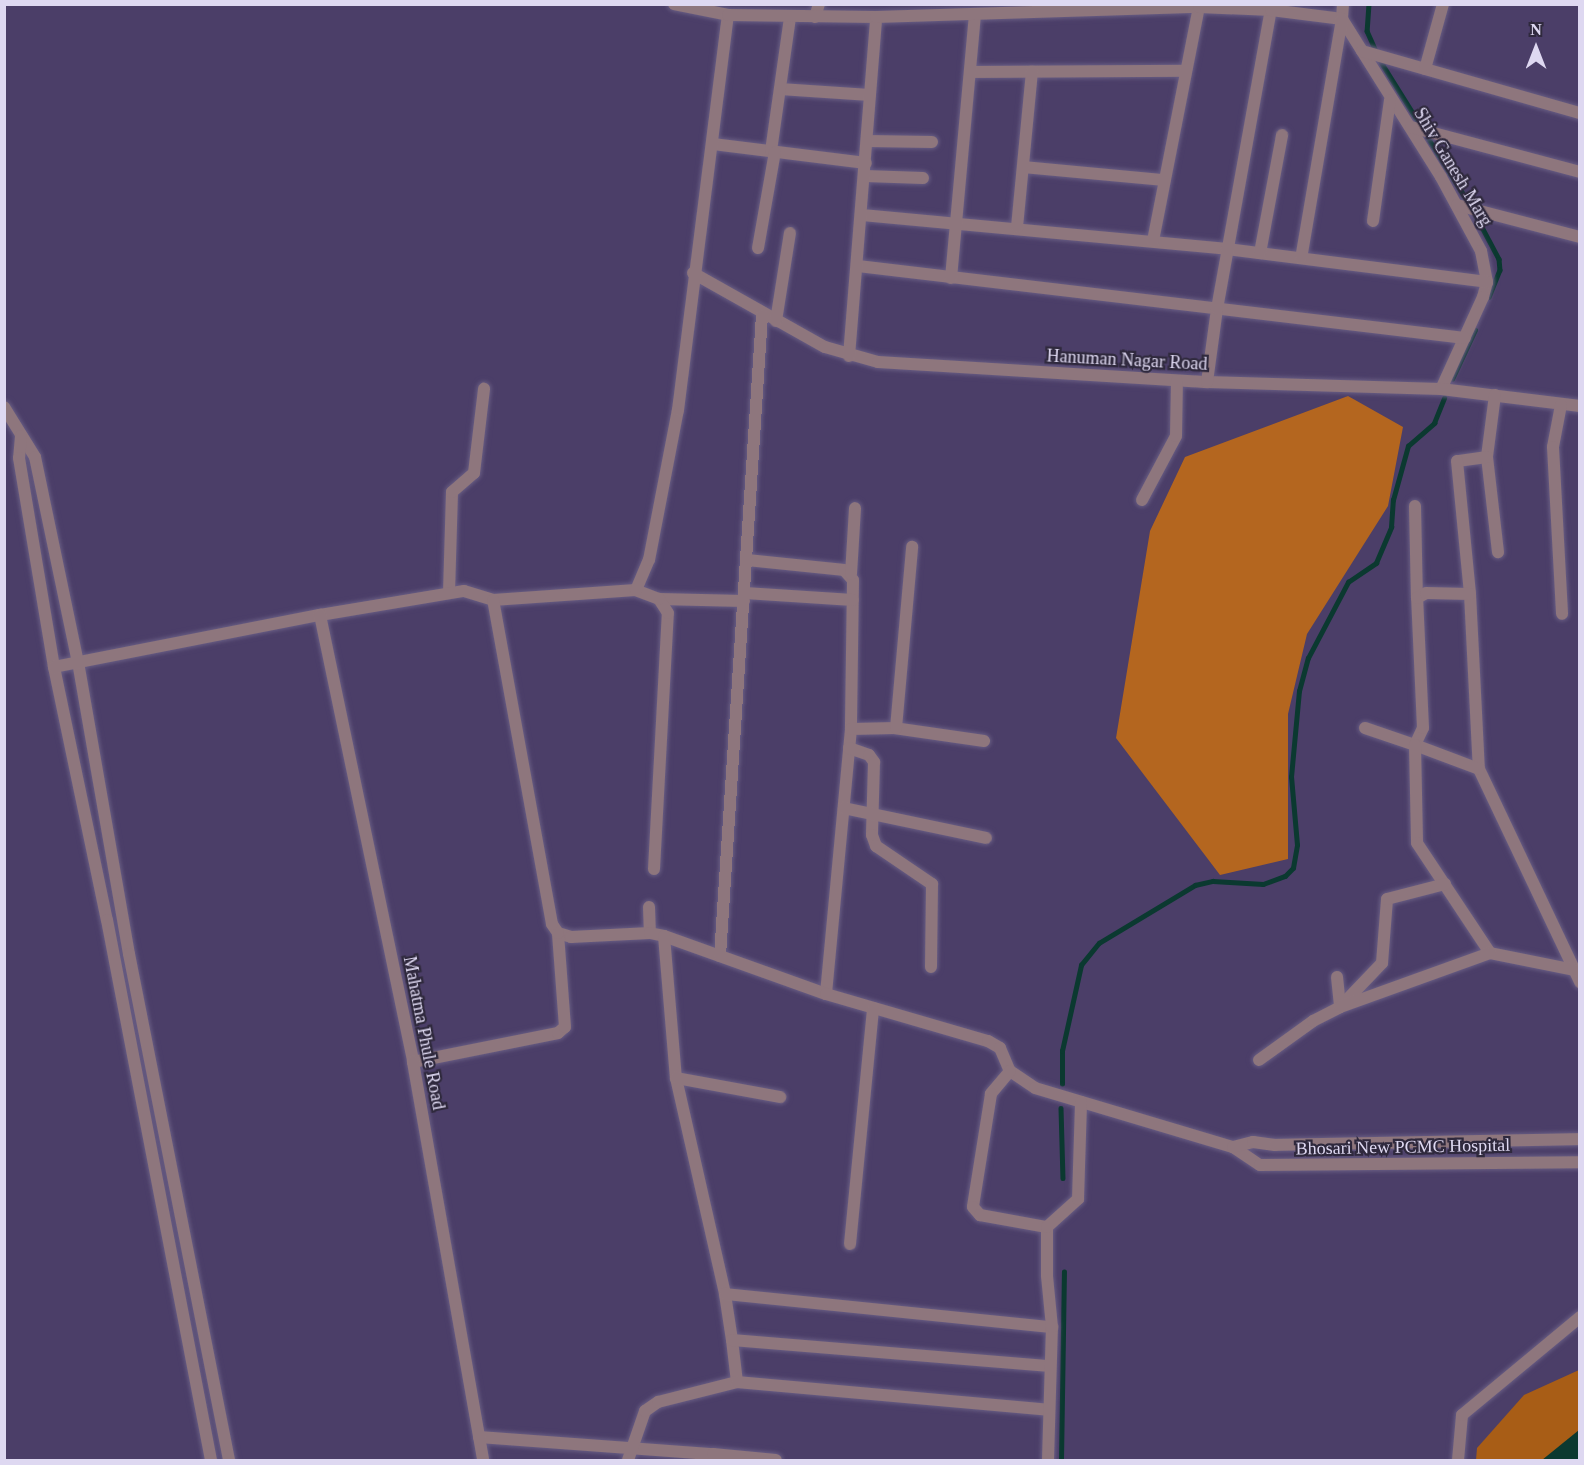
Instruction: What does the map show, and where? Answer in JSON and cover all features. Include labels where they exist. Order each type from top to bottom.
[{"type":"street","points":[[674,4],[728,15],[790,17],[817,11],[876,17],[1199,7],[1271,10],[1342,19]]},
{"type":"street","points":[[1301,258],[1343,4]]},
{"type":"street","points":[[1425,69],[1443,4]]},
{"type":"street","points":[[1153,241],[1199,7]]},
{"type":"street","points":[[1208,382],[1227,249],[1271,10]]},
{"type":"street","points":[[636,590],[649,560],[678,410],[693,273],[713,144],[728,15]]},
{"type":"street","points":[[951,278],[975,15]]},
{"type":"street","points":[[758,248],[790,17]]},
{"type":"street","points":[[849,356],[858,266],[876,17]]},
{"type":"street","name":"Shiv Ganesh Marg","points":[[1342,19],[1390,100],[1411,127],[1460,206],[1481,251],[1486,282],[1465,338],[1441,389]]},
{"type":"street","points":[[1362,51],[1580,113]]},
{"type":"street","points":[[971,72],[1186,71]]},
{"type":"street","points":[[1017,227],[1032,72]]},
{"type":"street","points":[[780,89],[870,95]]},
{"type":"street","points":[[1373,221],[1390,100]]},
{"type":"street","points":[[1411,127],[1580,172]]},
{"type":"street","points":[[1260,253],[1282,135]]},
{"type":"street","points":[[867,141],[932,142]]},
{"type":"street","points":[[713,144],[923,178]]},
{"type":"street","points":[[1023,167],[1164,180]]},
{"type":"street","points":[[1460,206],[1580,237]]},
{"type":"street","points":[[862,215],[1017,227],[1153,241],[1486,282]]},
{"type":"street","points":[[776,321],[790,233]]},
{"type":"street","points":[[858,266],[1465,338]]},
{"type":"street","name":"Hanuman Nagar Road","points":[[693,273],[762,315],[849,356],[939,367],[1177,381],[1441,389],[1580,406]]},
{"type":"street","points":[[720,956],[762,315]]},
{"type":"street","points":[[1142,500],[1176,436],[1177,381]]},
{"type":"street","points":[[449,592],[452,492],[474,473],[484,389]]},
{"type":"street","points":[[1495,395],[1487,457],[1498,552]]},
{"type":"street","points":[[1561,405],[1553,447],[1562,614]]},
{"type":"street","points":[[4,407],[35,456],[78,662],[129,954],[229,1461]]},
{"type":"street","points":[[21,436],[19,458],[54,667],[107,920],[211,1461]]},
{"type":"street","points":[[1487,457],[1457,461],[1470,594],[1479,769],[1577,976]]},
{"type":"street","points":[[1415,506],[1423,728],[1415,745],[1417,843],[1490,953]]},
{"type":"street","points":[[826,994],[851,729],[853,600],[851,574],[855,508]]},
{"type":"street","points":[[894,728],[912,547]]},
{"type":"street","points":[[747,560],[844,570],[851,574]]},
{"type":"street","points":[[54,667],[449,592],[464,591],[493,600],[636,590],[659,599],[744,597],[853,600]]},
{"type":"street","points":[[1418,598],[1426,593],[1470,594]]},
{"type":"street","points":[[654,869],[668,612],[659,599]]},
{"type":"street","points":[[413,1062],[558,1033],[565,1027],[566,1016],[558,933],[552,924],[493,600]]},
{"type":"street","name":"Mahatma Phule Road","points":[[320,615],[413,1062],[483,1461]]},
{"type":"street","points":[[851,729],[894,728],[984,741]]},
{"type":"street","points":[[1365,728],[1479,769]]},
{"type":"street","points":[[849,748],[869,755],[874,762],[873,815],[876,846],[932,884],[931,967]]},
{"type":"street","points":[[844,808],[986,838]]},
{"type":"street","points":[[1341,1007],[1382,963],[1387,899],[1445,884]]},
{"type":"street","points":[[649,907],[650,933]]},
{"type":"street","points":[[558,933],[571,937],[650,933],[663,936],[826,994],[988,1041],[1000,1048],[1010,1071],[991,1094],[973,1207],[980,1215],[1047,1227]]},
{"type":"street","points":[[663,936],[676,1078],[725,1294],[737,1382]]},
{"type":"street","points":[[1259,1060],[1313,1021],[1341,1007],[1490,953],[1577,976]]},
{"type":"street","points":[[1337,977],[1341,1007]]},
{"type":"street","points":[[850,1244],[873,1008]]},
{"type":"street","name":"Bhosari New PCMC Hospital","points":[[1010,1071],[1035,1088],[1233,1147],[1249,1161],[1277,1167],[1580,1162]]},
{"type":"street","points":[[676,1078],[780,1097]]},
{"type":"street","points":[[1048,1461],[1052,1327],[1047,1276],[1047,1227],[1078,1199],[1081,1102]]},
{"type":"street","name":"Bhosari New PCMC Hospital","points":[[1233,1147],[1253,1142],[1275,1145],[1580,1139]]},
{"type":"street","points":[[725,1294],[1052,1327]]},
{"type":"street","points":[[1458,1461],[1462,1415],[1580,1317]]},
{"type":"street","points":[[732,1340],[1050,1366]]},
{"type":"street","points":[[627,1461],[639,1418],[658,1402],[737,1382],[1048,1410]]},
{"type":"street","points":[[206,1437],[224,1434]]},
{"type":"street","points":[[479,1437],[630,1447],[713,1457],[776,1461]]},
{"type":"shaded area","points":[[1348,396],[1403,427],[1388,506],[1307,634],[1288,714],[1288,859],[1220,875],[1116,738],[1150,531],[1185,457]]},
{"type":"shaded area","points":[[1579,1370],[1579,1460],[1476,1460],[1477,1448],[1524,1395]]},
{"type":"shaded area","points":[[1579,1430],[1579,1460],[1542,1460]]},
{"type":"waterway","points":[[1369,4],[1367,31],[1375,49]]},
{"type":"waterway","points":[[1381,62],[1421,126]]},
{"type":"waterway","points":[[1425,133],[1470,205]]},
{"type":"waterway","points":[[1474,212],[1499,259],[1500,270],[1489,297]]},
{"type":"waterway","points":[[1452,379],[1475,330]]},
{"type":"waterway","points":[[1062,1084],[1062,1051],[1081,965],[1099,943],[1195,885],[1213,881],[1263,884],[1285,876],[1293,868],[1297,845],[1291,777],[1299,691],[1308,658],[1348,582],[1376,563],[1391,527],[1393,500],[1408,446],[1434,423],[1444,398]]},
{"type":"waterway","points":[[1061,1108],[1063,1178]]},
{"type":"waterway","points":[[1061,1460],[1064,1272]]}]
